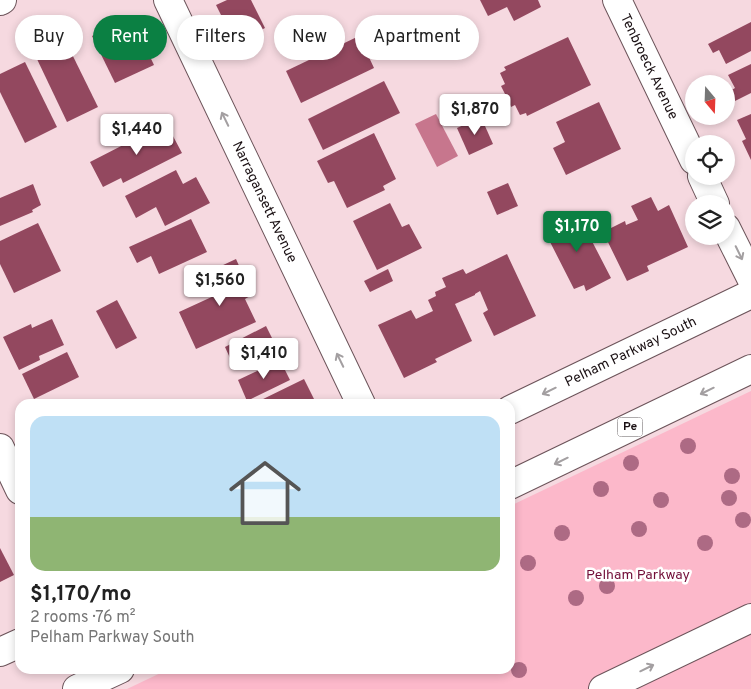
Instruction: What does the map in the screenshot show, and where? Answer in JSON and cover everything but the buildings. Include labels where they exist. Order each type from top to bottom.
[{"type":"street","name":"Narragansett Avenue","points":[[168,0],[359,399]]},
{"type":"street","name":"Tenbroeck Avenue","points":[[617,0],[685,141]]},
{"type":"street","points":[[734,245],[751,278]]},
{"type":"street","name":"Pelham Parkway South","points":[[515,408],[751,294]]},
{"type":"street","name":"Pe","points":[[515,483],[751,369]]},
{"type":"street","points":[[0,448],[15,480]]},
{"type":"street","points":[[603,689],[751,618]]},
{"type":"street","points":[[0,652],[15,645]]},
{"type":"street","points":[[77,689],[109,674]]},
{"type":"green space","name":"Pelham Parkway","points":[[751,391],[751,689],[127,689],[158,674],[515,674],[515,504]]},
{"type":"shaded area","points":[[436,114],[458,156],[437,167],[415,124]]}]
